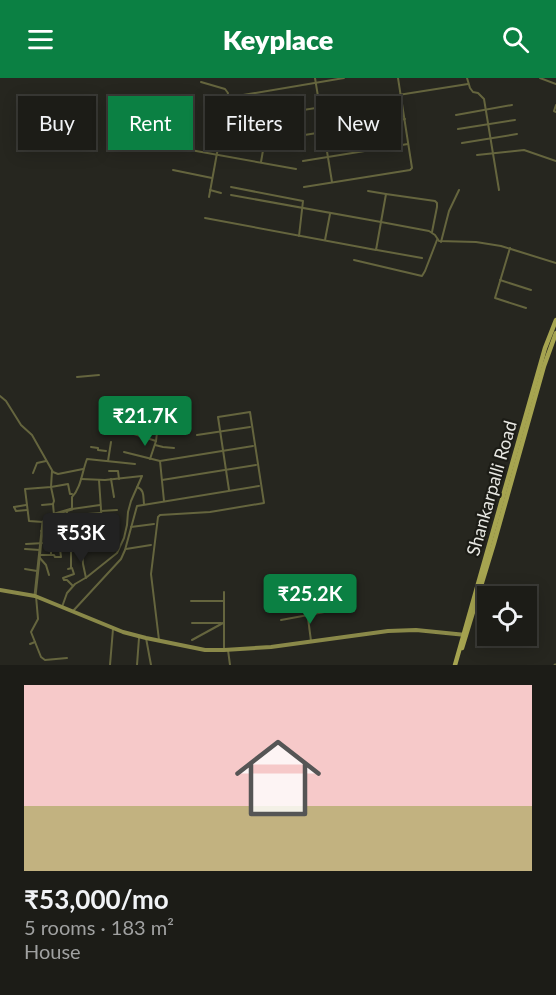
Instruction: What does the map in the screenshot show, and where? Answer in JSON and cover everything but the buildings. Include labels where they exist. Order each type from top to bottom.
[{"type":"main road","name":"Shankarpalli Road","points":[[465,635],[545,348],[556,320]]},
{"type":"main road","name":"Shankarpalli Road","points":[[456,665],[544,366],[556,333]]},
{"type":"main road","points":[[0,590],[35,596],[139,636],[205,650],[271,647],[365,633],[404,630],[465,635]]},
{"type":"street","points":[[315,78],[318,96]]},
{"type":"street","points":[[243,94],[344,78]]},
{"type":"street","points":[[304,187],[410,170],[412,166],[398,78]]},
{"type":"street","points":[[467,78],[474,92],[484,99],[499,190]]},
{"type":"street","points":[[540,78],[556,84]]},
{"type":"street","points":[[201,82],[227,91],[226,96]]},
{"type":"street","points":[[389,96],[468,84]]},
{"type":"street","points":[[456,115],[512,105]]},
{"type":"street","points":[[556,105],[554,111],[556,112]]},
{"type":"street","points":[[401,121],[405,120]]},
{"type":"street","points":[[458,129],[515,120]]},
{"type":"street","points":[[462,143],[517,134]]},
{"type":"street","points":[[303,161],[408,144]]},
{"type":"street","points":[[191,150],[296,169]]},
{"type":"street","points":[[209,197],[218,150]]},
{"type":"street","points":[[261,162],[263,150]]},
{"type":"street","points":[[327,150],[332,182]]},
{"type":"street","points":[[477,155],[524,150],[556,161]]},
{"type":"street","points":[[173,170],[212,178]]},
{"type":"street","points":[[231,187],[304,202],[298,236]]},
{"type":"street","points":[[210,190],[221,193]]},
{"type":"street","points":[[354,260],[422,276],[459,190]]},
{"type":"street","points":[[368,191],[435,201],[437,203],[432,232]]},
{"type":"street","points":[[376,249],[386,194]]},
{"type":"street","points":[[231,195],[432,232],[439,241]]},
{"type":"street","points":[[326,240],[330,213]]},
{"type":"street","points":[[205,218],[422,258]]},
{"type":"street","points":[[439,241],[476,242],[501,246],[556,262]]},
{"type":"street","points":[[510,248],[495,298],[526,308]]},
{"type":"street","points":[[500,280],[531,290]]},
{"type":"street","points":[[77,377],[99,375]]},
{"type":"street","points":[[0,396],[6,401],[21,425],[32,435],[55,474],[83,469]]},
{"type":"street","points":[[150,459],[155,443],[160,408]]},
{"type":"street","points":[[159,641],[151,574],[160,515],[210,512],[264,503],[250,412],[218,417],[229,490]]},
{"type":"street","points":[[197,435],[250,427]]},
{"type":"street","points":[[131,433],[163,447],[174,448]]},
{"type":"street","points":[[108,461],[111,442]]},
{"type":"street","points":[[124,452],[160,461],[253,446]]},
{"type":"street","points":[[91,447],[105,451]]},
{"type":"street","points":[[72,509],[72,497],[78,492],[87,459],[135,464]]},
{"type":"street","points":[[33,473],[36,463],[46,461]]},
{"type":"street","points":[[160,461],[164,501]]},
{"type":"street","points":[[162,480],[256,465]]},
{"type":"street","points":[[52,471],[54,515]]},
{"type":"street","points":[[109,471],[118,471],[119,478]]},
{"type":"street","points":[[62,607],[67,593],[73,586],[117,554],[124,538],[128,512],[142,476],[99,480],[81,479]]},
{"type":"street","points":[[111,479],[114,496]]},
{"type":"street","points":[[41,531],[98,528],[102,525],[99,480]]},
{"type":"street","points":[[73,495],[70,494],[68,484],[25,489],[29,521],[43,522],[67,510],[100,506]]},
{"type":"street","points":[[73,611],[121,559],[126,549],[137,506],[259,486]]},
{"type":"street","points":[[137,487],[143,492],[144,504]]},
{"type":"street","points":[[94,496],[100,496]]},
{"type":"street","points":[[42,506],[53,504]]},
{"type":"street","points":[[26,506],[13,507],[16,511],[27,510]]},
{"type":"street","points":[[94,506],[94,513]]},
{"type":"street","points":[[66,530],[67,510]]},
{"type":"street","points":[[88,514],[117,510]]},
{"type":"street","points":[[77,530],[77,523],[101,519]]},
{"type":"street","points":[[43,522],[35,596],[38,619],[31,632],[41,657],[45,660],[67,658]]},
{"type":"street","points":[[131,527],[153,524]]},
{"type":"street","points":[[98,528],[99,545]]},
{"type":"street","points":[[26,544],[99,540]]},
{"type":"street","points":[[71,542],[69,568],[74,574],[63,578],[73,586]]},
{"type":"street","points":[[126,549],[151,545]]},
{"type":"street","points":[[82,548],[86,578]]},
{"type":"street","points":[[51,555],[51,549],[88,548]]},
{"type":"street","points":[[25,549],[61,557],[60,549]]},
{"type":"street","points":[[40,554],[50,575]]},
{"type":"street","points":[[25,569],[37,571]]},
{"type":"street","points":[[224,591],[226,650],[230,665]]},
{"type":"street","points":[[279,599],[330,591]]},
{"type":"street","points":[[304,595],[312,641]]},
{"type":"street","points":[[191,601],[224,601]]},
{"type":"street","points":[[281,620],[335,610]]},
{"type":"street","points":[[192,622],[224,623]]},
{"type":"street","points":[[192,640],[224,623]]},
{"type":"street","points":[[110,665],[113,627]]},
{"type":"street","points":[[137,665],[139,636]]},
{"type":"street","points":[[146,638],[151,665]]},
{"type":"street","points":[[30,644],[35,642]]}]
